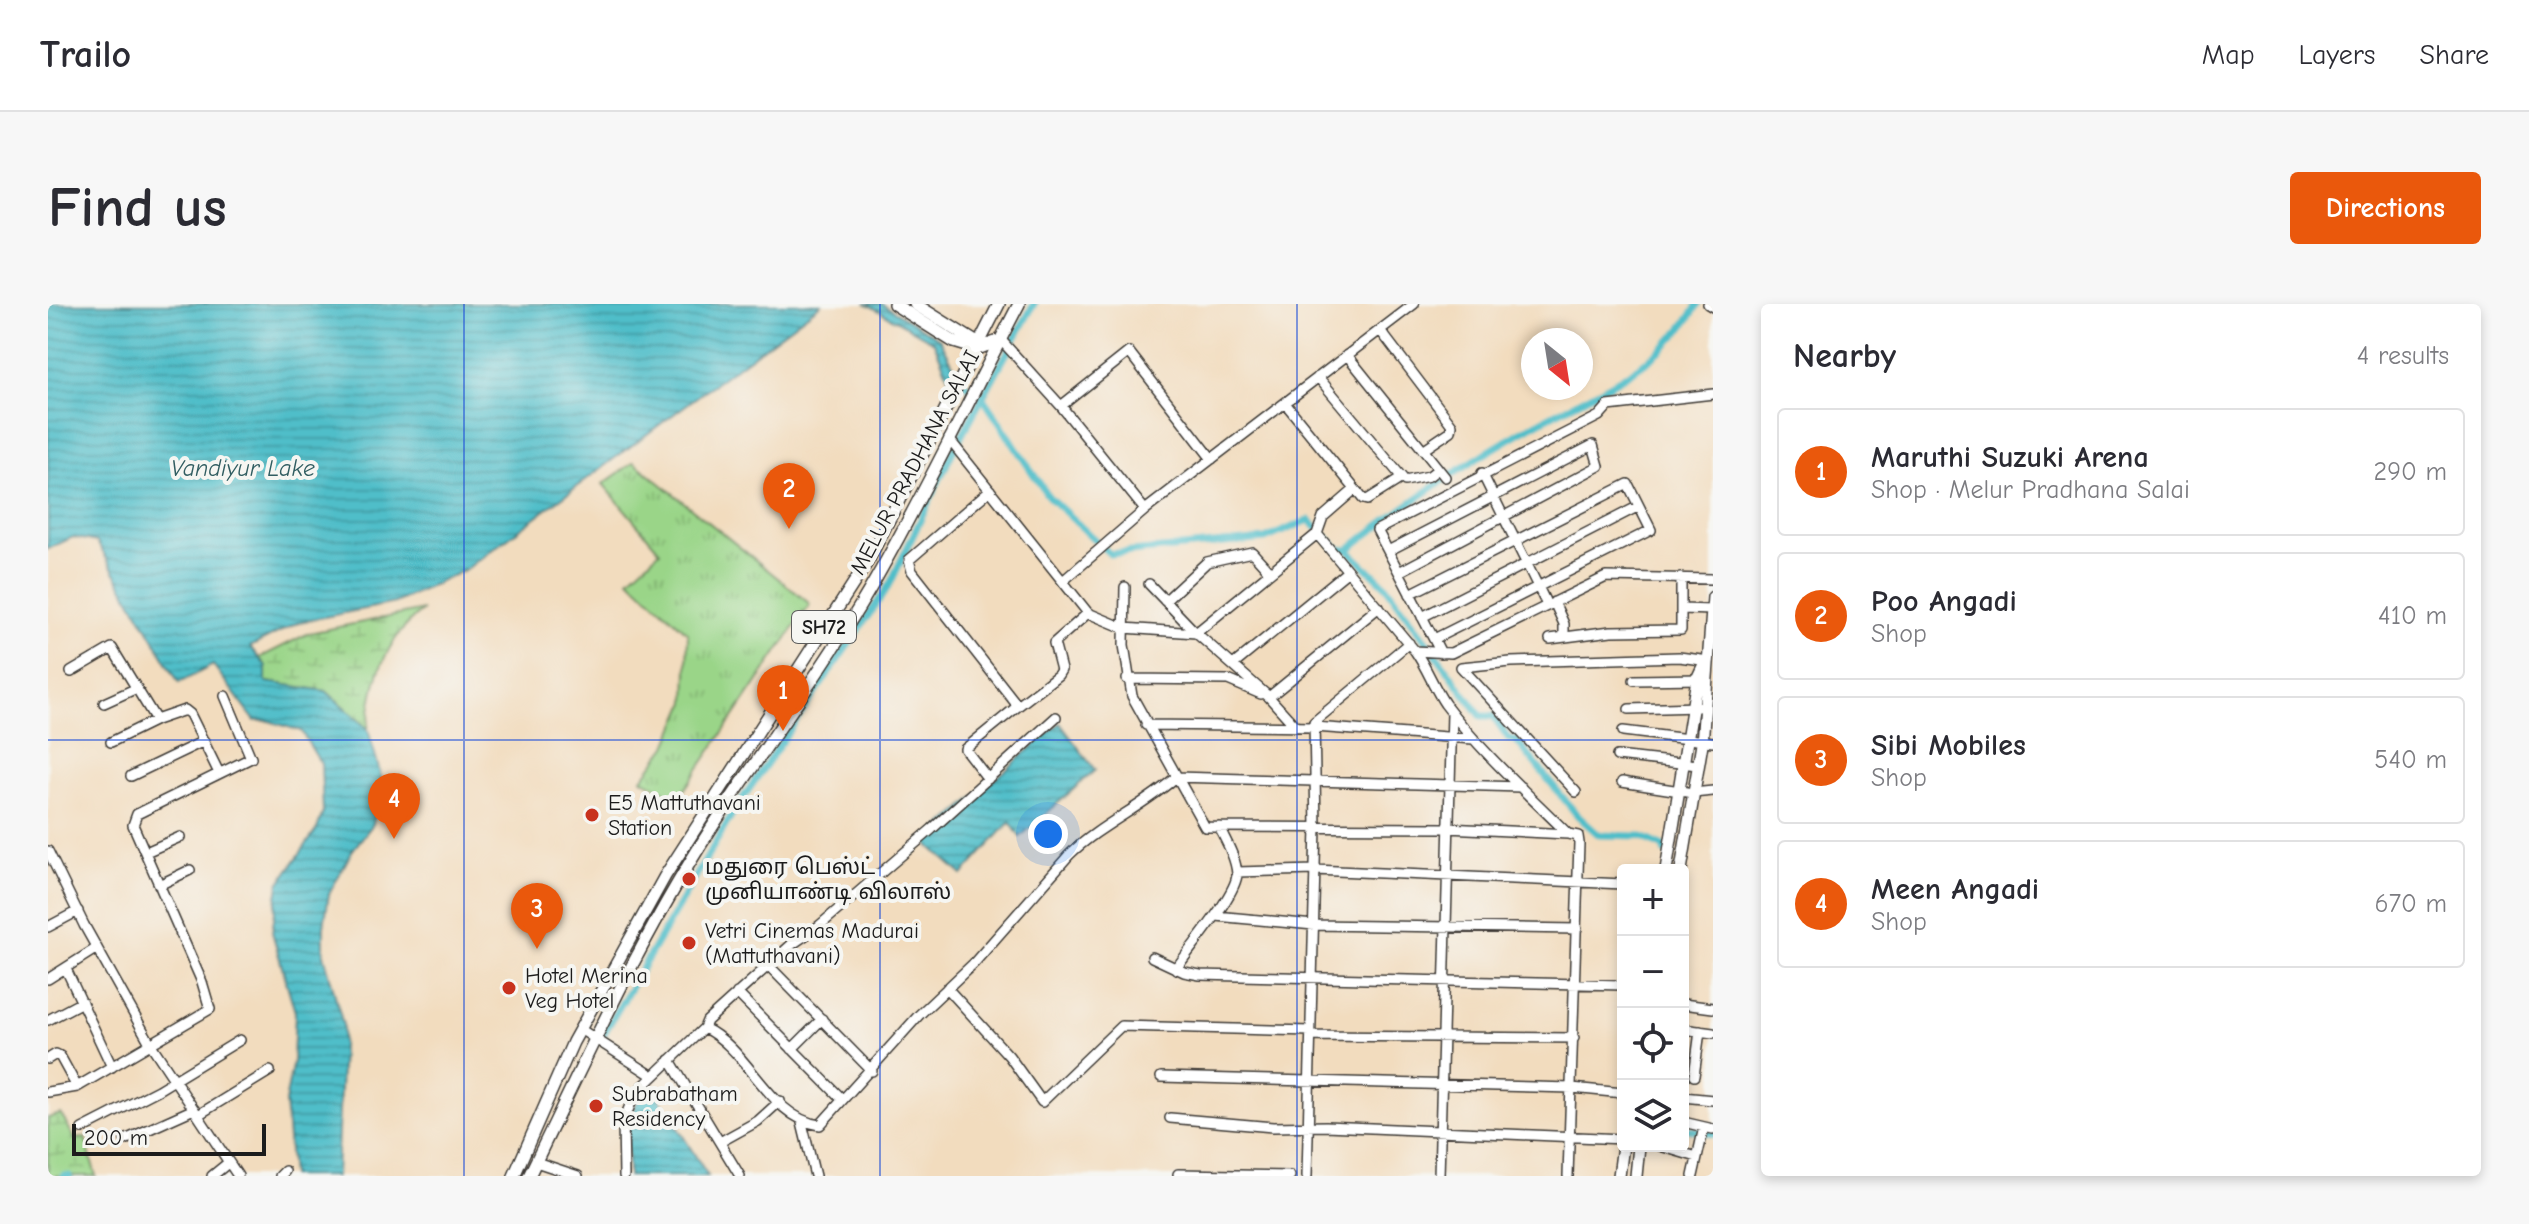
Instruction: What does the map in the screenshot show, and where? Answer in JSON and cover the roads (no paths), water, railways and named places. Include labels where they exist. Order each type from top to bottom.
[{"type":"main road","points":[[894,304],[980,346],[1003,341]]},
{"type":"main road","points":[[915,304],[958,337],[965,352],[963,377]]},
{"type":"main road","name":"MELUR PRADHANA SALAI","points":[[514,1176],[580,1029],[670,867],[868,561],[999,304]]},
{"type":"main road","name":"MELUR PRADHANA SALAI","points":[[529,1176],[592,1038],[645,939],[721,813],[868,592],[953,443],[971,396],[1003,341],[1019,304]]},
{"type":"main road","points":[[958,337],[989,324]]},
{"type":"main road","points":[[980,346],[986,369]]},
{"type":"main road","points":[[1682,864],[1687,833],[1684,763],[1709,661],[1713,597]]},
{"type":"main road","points":[[1667,864],[1687,791],[1708,743],[1699,707]]},
{"type":"main road","points":[[1674,830],[1687,833]]},
{"type":"main road","points":[[1619,1176],[1622,1152]]},
{"type":"main road","points":[[1636,1176],[1638,1152]]},
{"type":"street","points":[[1063,581],[1145,510],[1414,304]]},
{"type":"street","points":[[1708,304],[1713,307]]},
{"type":"street","points":[[1380,330],[1451,421],[1451,431],[1423,450]]},
{"type":"street","points":[[1003,341],[1061,406],[1145,510]]},
{"type":"street","points":[[1061,406],[1129,352],[1212,459]]},
{"type":"street","points":[[1318,377],[1405,481],[1441,473],[1347,355]]},
{"type":"street","points":[[1435,653],[1434,639],[1377,530],[1482,473],[1599,416],[1608,406],[1713,394]]},
{"type":"street","points":[[1285,403],[1354,490],[1367,500],[1402,478]]},
{"type":"street","points":[[953,443],[1088,613],[1124,628],[1196,633],[1319,529],[1354,490]]},
{"type":"street","points":[[1388,551],[1493,494],[1593,445],[1599,466],[1399,572]]},
{"type":"street","points":[[1482,473],[1538,586],[1564,624],[1564,636]]},
{"type":"street","points":[[1410,594],[1628,484],[1651,530],[1434,639]]},
{"type":"street","points":[[990,490],[912,554],[909,565],[1018,706]]},
{"type":"street","points":[[1422,617],[1639,506]]},
{"type":"street","points":[[1319,529],[1348,571],[1412,647],[1452,713],[1473,739],[1568,834]]},
{"type":"street","points":[[1165,601],[1207,562],[1252,552],[1270,572]]},
{"type":"street","points":[[1233,665],[1348,571]]},
{"type":"street","points":[[1412,647],[1435,653],[1451,653],[1606,577],[1713,579]]},
{"type":"street","points":[[1550,639],[1681,630],[1681,578]]},
{"type":"street","points":[[1149,584],[1196,633],[1269,697],[1296,727]]},
{"type":"street","points":[[1125,587],[1127,679],[1146,725],[1205,827],[1447,828],[1578,836],[1568,1176]]},
{"type":"street","points":[[1269,697],[1379,607]]},
{"type":"street","points":[[1681,609],[1712,610]]},
{"type":"street","points":[[988,779],[965,749],[1058,675],[1061,670],[1054,643],[1088,613]]},
{"type":"street","points":[[1307,1176],[1317,779],[1314,722],[1412,647]]},
{"type":"street","points":[[71,672],[112,648],[156,720]]},
{"type":"street","points":[[1576,792],[1461,667],[1511,662],[1679,657],[1709,661]]},
{"type":"street","points":[[1634,680],[1703,678]]},
{"type":"street","points":[[1127,679],[1228,680],[1269,697]]},
{"type":"street","points":[[104,703],[137,688]]},
{"type":"street","points":[[48,1092],[77,1087],[210,1009],[202,982],[133,825],[137,814],[251,758],[225,696]]},
{"type":"street","points":[[1629,709],[1699,707]]},
{"type":"street","points":[[111,742],[185,710],[219,773]]},
{"type":"street","points":[[1439,1176],[1452,713]]},
{"type":"street","points":[[624,1176],[623,1123],[634,1095],[737,993],[1056,717]]},
{"type":"street","points":[[1146,725],[1315,727],[1473,739]]},
{"type":"street","points":[[1623,731],[1708,743]]},
{"type":"street","points":[[131,776],[204,741]]},
{"type":"street","points":[[1617,756],[1698,765]]},
{"type":"street","points":[[802,1123],[820,1125],[872,1071],[919,1015],[974,963],[1083,842],[1153,798],[1176,777],[1521,787]]},
{"type":"street","points":[[1622,782],[1687,791],[1713,791]]},
{"type":"street","points":[[1176,969],[1202,929],[1216,916],[1234,886],[1237,872],[1219,827]]},
{"type":"street","points":[[146,852],[180,837]]},
{"type":"street","points":[[48,851],[150,1043],[238,1176]]},
{"type":"street","points":[[159,885],[190,870]]},
{"type":"street","points":[[1237,872],[1315,870],[1617,884]]},
{"type":"street","points":[[48,927],[78,911]]},
{"type":"street","points":[[1216,916],[1314,925],[1577,929]]},
{"type":"street","points":[[48,979],[97,948]]},
{"type":"street","points":[[1152,957],[1176,969],[1200,975],[1617,985]]},
{"type":"street","points":[[770,967],[872,1071]]},
{"type":"street","points":[[66,969],[112,1067]]},
{"type":"street","points":[[947,988],[1009,1056],[1042,1102],[1121,1026],[1311,1034],[1574,1038]]},
{"type":"street","points":[[737,993],[842,1099]]},
{"type":"street","points":[[48,1020],[82,1002]]},
{"type":"street","points":[[1689,1005],[1713,1008]]},
{"type":"street","points":[[792,1049],[822,1019]]},
{"type":"street","points":[[704,1028],[740,1058],[802,1123],[815,1176]]},
{"type":"street","points":[[580,1029],[653,1076]]},
{"type":"street","points":[[1689,1030],[1713,1033]]},
{"type":"street","points":[[1694,1076],[1700,1031]]},
{"type":"street","points":[[82,1129],[174,1080],[240,1040]]},
{"type":"street","points":[[48,1059],[56,1054],[60,1056],[77,1087]]},
{"type":"street","points":[[670,1060],[740,1176]]},
{"type":"street","points":[[125,1140],[196,1112],[270,1071]]},
{"type":"street","points":[[1161,1077],[1572,1088],[1617,1092]]},
{"type":"street","points":[[1689,1098],[1713,1100]]},
{"type":"street","points":[[720,1142],[758,1121],[780,1101]]},
{"type":"street","points":[[1170,1118],[1308,1127],[1570,1136],[1617,1141]]},
{"type":"street","points":[[1693,1176],[1708,1128]]},
{"type":"street","points":[[1680,1152],[1697,1157]]},
{"type":"street","points":[[536,1162],[578,1176]]},
{"type":"street","points":[[212,1176],[228,1163]]},
{"type":"street","points":[[1178,1174],[1290,1176]]},
{"type":"water","name":"Vandiyur Lake","points":[[48,304],[821,304],[465,570],[395,603],[299,622],[250,647],[266,666],[266,682],[326,691],[368,729],[382,780],[373,824],[352,851],[329,894],[324,926],[324,954],[343,1025],[336,1176],[291,1176],[285,1102],[293,1061],[295,1012],[272,932],[279,884],[317,829],[323,812],[321,764],[301,731],[269,721],[255,721],[213,665],[179,683],[97,542],[73,537],[48,549]]},
{"type":"water","points":[[867,304],[882,304],[940,339],[959,376],[953,388],[934,342]]},
{"type":"water","points":[[1060,723],[1095,770],[1020,837],[1010,822],[962,875],[924,841]]},
{"type":"water","points":[[653,1088],[708,1176],[628,1176],[627,1138],[631,1115],[643,1096]]},
{"type":"waterway","points":[[603,1035],[734,811],[890,584],[953,451],[1034,304]]},
{"type":"waterway","points":[[959,379],[983,398],[1048,496],[1110,554],[1265,539],[1309,520],[1339,549],[1348,550],[1473,461],[1641,366],[1682,328],[1698,304]]},
{"type":"waterway","points":[[1348,550],[1386,586],[1481,716],[1493,716],[1509,739],[1516,740],[1577,815],[1599,835],[1640,836],[1666,848],[1665,852]]},
{"type":"waterway","points":[[1689,1129],[1713,1134]]},
{"type":"waterway","points":[[64,1176],[69,1176]]},
{"type":"place","name":"Poo Angadi","points":[[789,529]]},
{"type":"place","name":"Maruthi Suzuki Arena","points":[[783,731]]},
{"type":"place","name":"E5 Mattuthavani Station","points":[[592,815]]},
{"type":"place","name":"Meen Angadi","points":[[394,839]]},
{"type":"place","name":"மதுரை பெஸ்ட் முனியாண்டி விலாஸ்","points":[[689,879]]},
{"type":"place","name":"Vetri Cinemas Madurai (Mattuthavani)","points":[[689,943]]},
{"type":"place","name":"Sibi Mobiles","points":[[537,949]]},
{"type":"place","name":"Hotel Merina Veg Hotel","points":[[509,988]]},
{"type":"place","name":"Subrabatham Residency","points":[[596,1106]]}]
